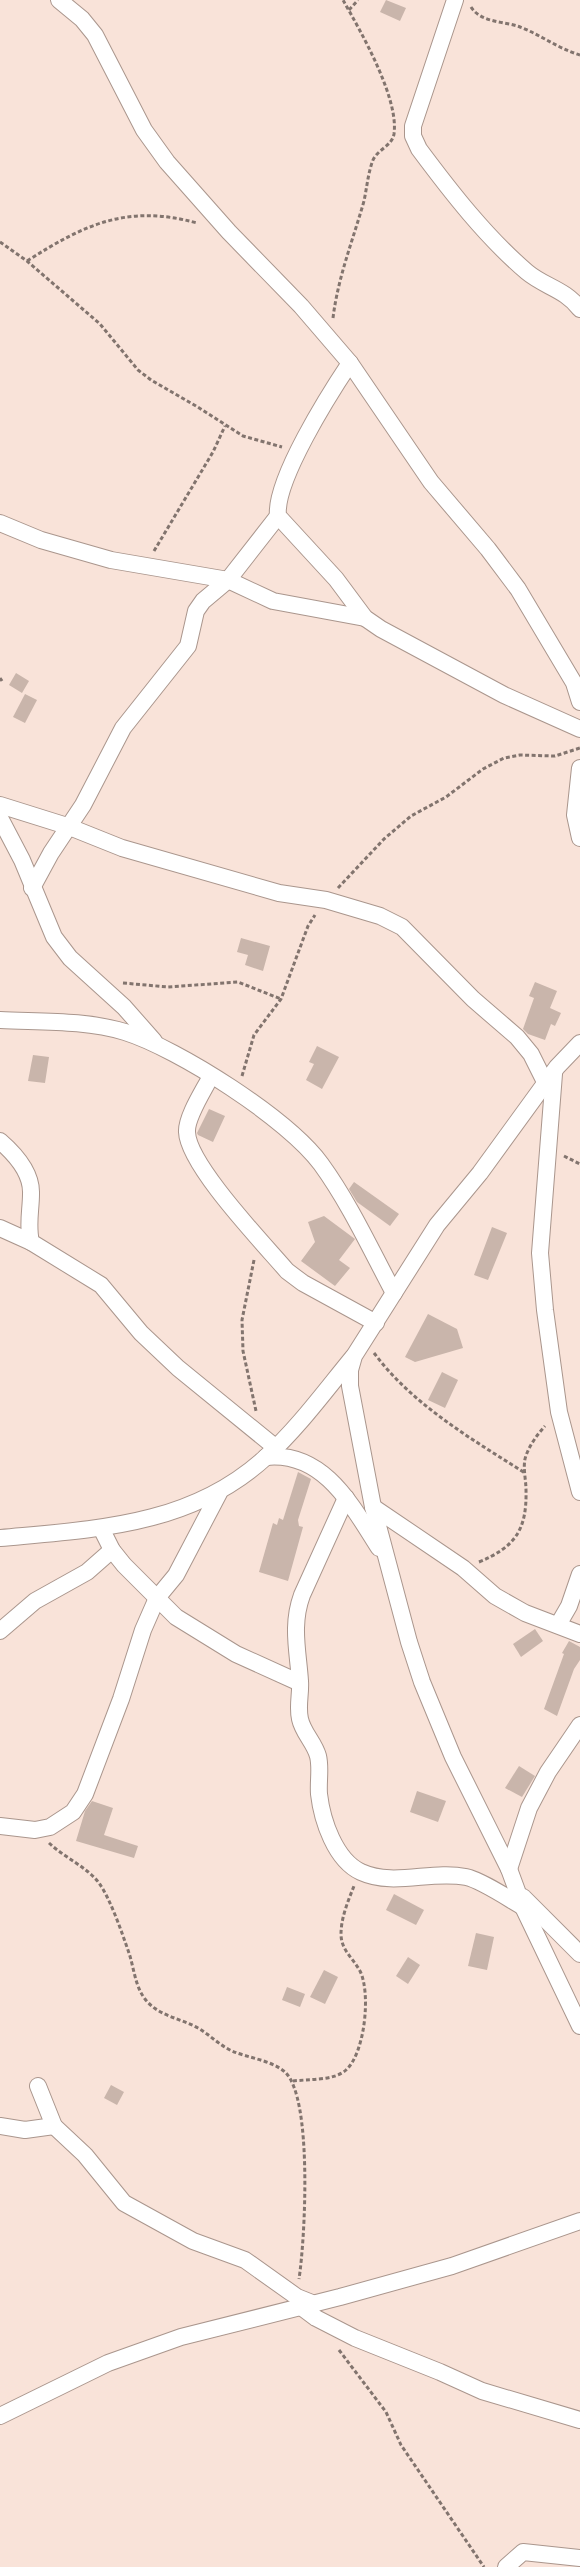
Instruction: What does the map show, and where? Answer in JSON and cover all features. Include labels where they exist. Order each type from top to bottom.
[{"type":"street","points":[[59,0],[82,18],[95,35],[144,130],[167,162],[331,339],[350,363],[431,482],[488,549],[518,589],[574,683],[580,702]]},
{"type":"street","points":[[454,0],[413,126],[413,136],[419,149],[473,217],[511,257],[529,274],[568,295],[580,309]]},
{"type":"street","points":[[32,888],[67,826],[83,805],[123,728],[188,646],[196,611],[203,601],[228,580],[278,516],[280,495],[300,451],[322,405],[350,363]]},
{"type":"street","points":[[278,516],[336,579],[365,618],[381,630],[504,695],[580,729]]},
{"type":"street","points":[[0,524],[41,540],[111,560],[145,564],[228,580],[273,601],[365,618]]},
{"type":"street","points":[[580,768],[576,815],[580,838]]},
{"type":"street","points":[[0,805],[67,826],[101,841],[173,863],[279,893],[326,900],[380,916],[402,927],[473,999],[517,1037],[550,1078],[540,1252],[545,1310],[558,1412],[580,1492]]},
{"type":"street","points":[[0,818],[22,860],[32,888],[54,937],[70,958],[95,980],[156,1044]]},
{"type":"street","points":[[0,1020],[89,1026],[123,1032],[156,1044],[181,1056],[238,1094],[298,1139],[321,1164],[367,1241],[394,1293]]},
{"type":"street","points":[[0,1538],[101,1528],[160,1517],[219,1492],[270,1452],[354,1356],[437,1226],[480,1173],[550,1078],[580,1043]]},
{"type":"street","points":[[211,1076],[191,1117],[187,1130],[188,1138],[210,1178],[287,1271],[303,1283],[376,1323]]},
{"type":"street","points":[[0,1141],[10,1150],[30,1181],[29,1219],[31,1242]]},
{"type":"street","points":[[0,1228],[31,1242],[101,1285],[141,1333],[178,1368],[260,1434],[270,1452],[297,1460],[315,1468],[336,1484],[388,1563]]},
{"type":"street","points":[[354,1356],[350,1370],[350,1386],[372,1507],[409,1642],[422,1682],[453,1757],[509,1869],[521,1900],[580,2026]]},
{"type":"street","points":[[0,1826],[35,1830],[50,1827],[73,1812],[85,1794],[121,1699],[143,1630],[157,1598],[176,1575],[219,1492]]},
{"type":"street","points":[[346,1498],[296,1611],[294,1627],[300,1683],[300,1719],[304,1732],[313,1744],[318,1757],[322,1811],[340,1854],[359,1871],[375,1877],[399,1879],[468,1877],[521,1900],[580,1954]]},
{"type":"street","points":[[372,1507],[462,1568],[495,1596],[525,1613],[580,1634]]},
{"type":"street","points":[[101,1528],[112,1550],[143,1586],[176,1617],[236,1654],[300,1683]]},
{"type":"street","points":[[0,1631],[35,1601],[86,1572],[112,1550]]},
{"type":"street","points":[[558,1624],[569,1606],[580,1574]]},
{"type":"street","points":[[509,1869],[529,1808],[548,1772],[580,1725]]},
{"type":"street","points":[[38,2086],[54,2126],[85,2155],[124,2203],[134,2210],[193,2241],[245,2260],[303,2302],[316,2318],[355,2338],[482,2391],[580,2420]]},
{"type":"street","points":[[0,2126],[25,2130],[54,2126]]},
{"type":"street","points":[[0,2416],[108,2363],[181,2336],[303,2302],[452,2266],[580,2221]]},
{"type":"street","points":[[506,2567],[522,2552],[580,2558]]},
{"type":"path","points":[[331,339],[340,276],[364,200],[374,159],[390,144],[394,134],[390,103],[372,56],[344,0]]},
{"type":"path","points":[[349,10],[358,0]]},
{"type":"path","points":[[466,0],[473,10],[485,19],[519,27],[548,43],[580,55]]},
{"type":"path","points":[[27,262],[92,225],[136,214],[164,216],[200,224]]},
{"type":"path","points":[[0,242],[27,262],[100,324],[138,370],[243,436],[268,445],[300,451]]},
{"type":"path","points":[[145,564],[197,480],[225,426]]},
{"type":"path","points":[[238,1094],[254,1035],[281,999],[308,926],[326,900],[384,839],[404,822],[446,797],[483,769],[504,758],[520,755],[555,756],[580,748]]},
{"type":"path","points":[[95,980],[168,987],[238,982],[281,999]]},
{"type":"path","points":[[260,1239],[246,1291],[242,1320],[243,1351],[260,1434]]},
{"type":"path","points":[[364,1340],[390,1375],[412,1395],[464,1435],[525,1473]]},
{"type":"path","points":[[462,1568],[506,1549],[514,1540],[522,1524],[525,1511],[525,1459],[536,1437],[558,1412]]},
{"type":"path","points":[[35,1830],[64,1857],[89,1872],[100,1884],[128,1952],[139,1987],[145,1999],[156,2010],[198,2028],[214,2041],[232,2051],[283,2070],[293,2081],[299,2102],[303,2157],[303,2302]]},
{"type":"path","points":[[293,2081],[334,2076],[346,2070],[359,2045],[366,2007],[366,1990],[360,1971],[343,1948],[341,1935],[344,1912],[359,1871]]},
{"type":"path","points":[[338,2347],[386,2412],[401,2445],[484,2567]]},
{"type":"building","points":[[386,0],[406,8],[400,21],[380,12]]},
{"type":"building","points":[[16,673],[29,681],[22,693],[9,685]]},
{"type":"building","points":[[25,694],[37,700],[25,723],[13,717]]},
{"type":"building","points":[[241,938],[270,946],[263,971],[245,965],[248,955],[237,952]]},
{"type":"building","points":[[535,982],[557,991],[550,1008],[561,1013],[555,1026],[551,1024],[545,1040],[528,1034],[523,1029],[534,998],[529,996]]},
{"type":"building","points":[[317,1046],[339,1057],[322,1089],[306,1080],[314,1064],[309,1062]]},
{"type":"building","points":[[33,1055],[49,1057],[45,1083],[28,1081]]},
{"type":"building","points":[[209,1109],[225,1116],[213,1142],[197,1133]]},
{"type":"building","points":[[354,1182],[399,1214],[390,1226],[357,1202],[349,1189]]},
{"type":"building","points":[[324,1216],[355,1239],[339,1260],[350,1268],[335,1286],[301,1261],[315,1242],[308,1222]]},
{"type":"building","points":[[492,1227],[507,1233],[488,1280],[474,1275]]},
{"type":"building","points":[[428,1314],[457,1329],[463,1348],[415,1362],[405,1357]]},
{"type":"building","points":[[442,1372],[458,1380],[445,1408],[428,1400]]},
{"type":"building","points":[[298,1472],[311,1479],[298,1520],[299,1526],[303,1527],[288,1581],[259,1572],[273,1523],[277,1525],[279,1518],[283,1520]]},
{"type":"building","points":[[535,1629],[543,1641],[521,1657],[513,1644]]},
{"type":"building","points":[[569,1641],[580,1647],[580,1660],[574,1669],[557,1716],[544,1709],[564,1654],[562,1653]]},
{"type":"building","points":[[519,1766],[535,1776],[522,1797],[505,1788]]},
{"type":"building","points":[[417,1791],[446,1801],[438,1822],[410,1812]]},
{"type":"building","points":[[92,1801],[113,1808],[104,1835],[138,1846],[134,1858],[76,1841],[85,1811]]},
{"type":"building","points":[[394,1894],[424,1910],[416,1925],[386,1910]]},
{"type":"building","points":[[476,1933],[494,1937],[487,1970],[468,1966]]},
{"type":"building","points":[[408,1957],[420,1965],[408,1984],[396,1976]]},
{"type":"building","points":[[324,1970],[338,1977],[325,2004],[310,1997]]},
{"type":"building","points":[[287,1987],[305,1994],[300,2007],[282,2000]]},
{"type":"building","points":[[111,2085],[124,2092],[117,2105],[104,2098]]}]
